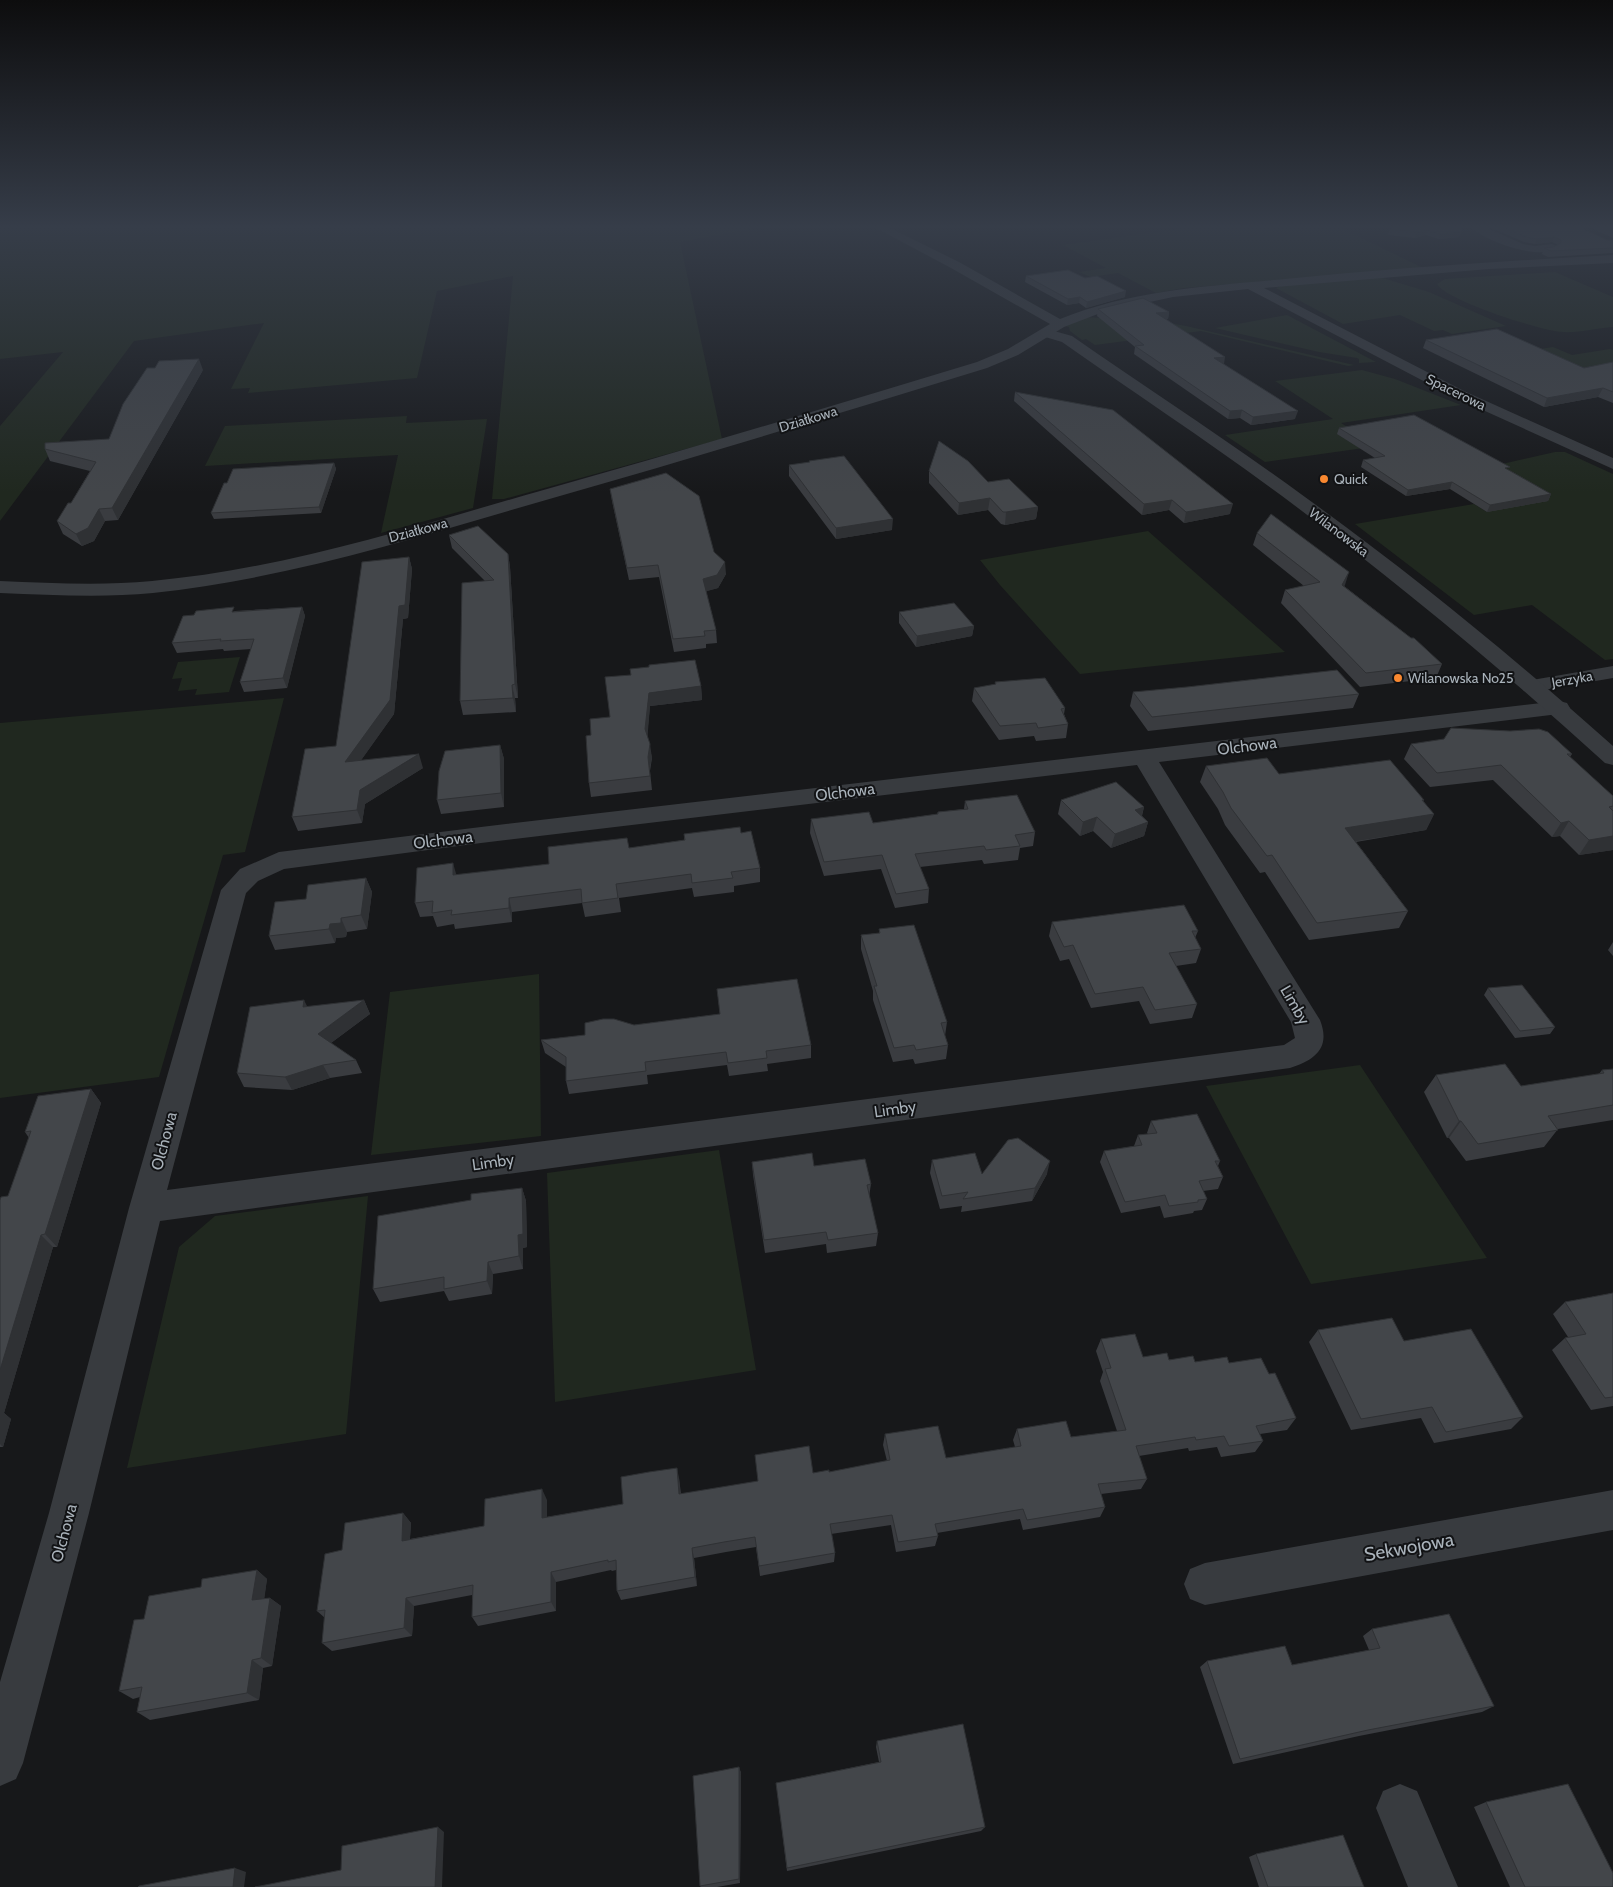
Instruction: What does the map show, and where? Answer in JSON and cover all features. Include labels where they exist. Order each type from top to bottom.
[{"type":"street","name":"Wilanowska","points":[[1033,316],[1252,466],[1358,546],[1532,686],[1613,758]]},
{"type":"street","name":"Działkowa","points":[[0,587],[118,589],[154,587],[231,577],[296,562],[448,522],[694,453],[982,365],[1013,352],[1053,329],[1082,316]]},
{"type":"street","name":"Spacerowa","points":[[1309,316],[1459,394],[1613,464]]},
{"type":"street","name":"Jerzyka","points":[[1532,686],[1613,672]]},
{"type":"street","name":"Olchowa","points":[[0,1763],[74,1494],[146,1208],[234,890],[250,875],[279,861],[481,835],[1558,708]]},
{"type":"street","name":"Limby","points":[[146,1208],[1290,1056],[1305,1048],[1311,1041],[1311,1032],[1145,758]]},
{"type":"street","name":"Sekwojowa","points":[[1205,1584],[1613,1510]]},
{"type":"street","points":[[1400,1808],[1433,1887]]},
{"type":"shaded area","points":[[0,316],[431,316],[417,378],[248,393],[250,388],[231,389],[264,323],[134,341],[0,521],[0,426],[63,352],[0,359]]},
{"type":"shaded area","points":[[509,316],[696,316],[722,439],[504,499],[492,499]]},
{"type":"shaded area","points":[[1289,316],[1376,362],[1359,363],[1357,358],[1319,352],[1215,328]]},
{"type":"shaded area","points":[[1328,316],[1393,316],[1343,324]]},
{"type":"shaded area","points":[[1402,316],[1483,316],[1506,326],[1452,334],[1443,330],[1434,331]]},
{"type":"shaded area","points":[[1501,316],[1613,316],[1613,327],[1563,332]]},
{"type":"shaded area","points":[[1082,317],[1153,320],[1354,365],[1348,366],[1201,331],[1095,345],[1086,339],[1082,340],[1070,331],[1069,327],[1065,326]]},
{"type":"shaded area","points":[[1553,347],[1572,355],[1613,350],[1613,374],[1546,378],[1488,357]]},
{"type":"shaded area","points":[[1362,370],[1395,379],[1461,405],[1341,423],[1378,446],[1265,462],[1225,435],[1333,419],[1275,381]]},
{"type":"shaded area","points":[[407,416],[406,423],[487,419],[473,508],[381,533],[398,455],[205,466],[225,426]]},
{"type":"shaded area","points":[[1555,452],[1565,452],[1613,474],[1613,659],[1605,660],[1532,605],[1474,615],[1355,524],[1474,504],[1487,512],[1489,467]]},
{"type":"shaded area","points":[[1148,531],[1285,652],[1080,674],[980,560]]},
{"type":"shaded area","points":[[240,657],[229,692],[195,695],[197,689],[178,691],[182,678],[172,679],[178,662]]},
{"type":"shaded area","points":[[284,698],[245,852],[223,855],[159,1077],[0,1098],[0,723]]},
{"type":"shaded area","points":[[539,974],[541,1136],[371,1155],[390,992]]},
{"type":"shaded area","points":[[1360,1065],[1487,1258],[1311,1284],[1206,1086]]},
{"type":"shaded area","points":[[719,1150],[756,1370],[555,1402],[547,1173]]},
{"type":"shaded area","points":[[368,1196],[346,1434],[127,1468],[179,1247],[215,1216]]},
{"type":"building","points":[[1107,316],[1161,316],[1225,357],[1214,358],[1298,411],[1253,417],[1242,410],[1230,411],[1135,346],[1144,345]]},
{"type":"building","points":[[1497,329],[1584,368],[1613,362],[1613,392],[1603,388],[1547,398],[1426,340]]},
{"type":"building","points":[[199,359],[112,508],[99,509],[88,528],[76,534],[57,521],[68,503],[71,503],[96,462],[45,449],[45,443],[109,439],[123,404],[147,368],[155,368],[159,361]]},
{"type":"building","points":[[1015,392],[1113,410],[1233,504],[1186,512],[1172,500],[1144,504]]},
{"type":"building","points":[[1414,415],[1510,467],[1505,468],[1551,494],[1490,505],[1452,482],[1408,490],[1363,460],[1385,456],[1339,428]]},
{"type":"building","points":[[939,441],[968,461],[988,482],[1009,479],[1038,507],[1003,512],[990,498],[959,503],[929,471]]},
{"type":"building","points":[[844,456],[893,519],[836,528],[789,465]]},
{"type":"building","points":[[334,463],[319,507],[211,513],[224,483],[227,483],[233,469]]},
{"type":"building","points":[[666,473],[699,496],[714,552],[725,562],[717,575],[703,579],[716,630],[704,631],[705,636],[673,639],[658,565],[627,568],[610,489]]},
{"type":"building","points":[[1271,514],[1349,572],[1342,585],[1411,638],[1414,638],[1442,664],[1366,673],[1285,590],[1320,582],[1257,533]]},
{"type":"building","points":[[478,526],[508,554],[515,684],[512,685],[513,698],[460,701],[462,583],[494,580],[449,535]]},
{"type":"building","points":[[409,557],[405,605],[399,606],[390,700],[345,762],[419,754],[360,790],[357,810],[292,817],[305,749],[336,746],[362,562]]},
{"type":"building","points":[[954,603],[974,626],[917,636],[899,612]]},
{"type":"building","points":[[234,607],[232,612],[302,607],[283,678],[240,682],[254,639],[220,641],[221,639],[172,643],[183,616],[194,615],[196,611]]},
{"type":"building","points":[[695,660],[701,686],[649,693],[645,729],[650,744],[648,757],[650,776],[589,783],[586,736],[591,735],[590,719],[610,717],[605,677],[631,675],[630,669],[649,667],[649,665]]},
{"type":"building","points":[[1337,670],[1359,694],[1152,717],[1133,692],[1187,687]]},
{"type":"building","points":[[1045,678],[1065,708],[1061,709],[1068,724],[1038,728],[1036,723],[1000,726],[974,688],[996,684],[995,682]]},
{"type":"building","points":[[1451,728],[1510,731],[1539,729],[1548,732],[1572,754],[1567,754],[1613,796],[1613,806],[1609,807],[1613,811],[1613,836],[1589,840],[1569,821],[1561,823],[1501,765],[1437,773],[1411,744],[1444,739]]},
{"type":"building","points":[[500,745],[501,793],[437,800],[439,771],[445,751]]},
{"type":"building","points":[[1267,758],[1279,774],[1390,760],[1434,814],[1345,828],[1408,911],[1317,923],[1272,855],[1267,856],[1231,808],[1206,766]]},
{"type":"building","points":[[1116,782],[1144,807],[1135,810],[1148,822],[1115,834],[1097,817],[1083,822],[1061,800]]},
{"type":"building","points":[[1017,795],[1035,832],[1015,835],[1020,846],[986,850],[984,846],[915,854],[929,889],[896,894],[882,855],[824,862],[811,819],[869,812],[873,823],[968,809],[965,801]]},
{"type":"building","points":[[740,827],[741,833],[751,831],[760,868],[731,872],[733,878],[692,883],[691,874],[616,884],[618,898],[582,903],[581,889],[509,898],[509,908],[451,915],[452,910],[432,913],[433,901],[415,903],[417,868],[453,863],[453,875],[549,864],[548,847],[627,838],[629,848],[685,840],[684,834]]},
{"type":"building","points":[[366,878],[361,915],[341,918],[341,923],[330,924],[329,929],[269,936],[275,902],[306,899],[308,885]]},
{"type":"building","points":[[1184,905],[1198,931],[1192,931],[1201,949],[1169,953],[1197,1004],[1155,1010],[1143,987],[1095,994],[1073,945],[1064,947],[1052,922]]},
{"type":"building","points":[[914,925],[947,1022],[941,1023],[948,1045],[916,1050],[914,1045],[894,1048],[874,986],[877,986],[861,935],[880,933],[879,929]]},
{"type":"building","points":[[797,979],[811,1045],[766,1051],[767,1058],[728,1063],[726,1052],[645,1062],[646,1071],[566,1081],[566,1057],[541,1040],[585,1035],[585,1023],[603,1019],[614,1019],[634,1025],[720,1014],[717,989]]},
{"type":"building","points":[[1522,985],[1555,1027],[1520,1031],[1488,988]]},
{"type":"building","points":[[304,1000],[303,1007],[364,1000],[318,1034],[356,1060],[323,1065],[285,1077],[237,1073],[250,1007]]},
{"type":"building","points":[[1505,1064],[1521,1086],[1604,1073],[1602,1070],[1613,1069],[1613,1105],[1548,1116],[1558,1130],[1478,1144],[1461,1121],[1459,1121],[1436,1075]]},
{"type":"building","points":[[91,1089],[45,1234],[41,1235],[0,1370],[0,1200],[1,1197],[8,1196],[31,1131],[25,1132],[38,1096]]},
{"type":"building","points":[[1197,1114],[1220,1161],[1215,1161],[1223,1177],[1199,1181],[1207,1199],[1169,1206],[1165,1195],[1125,1202],[1104,1151],[1142,1145],[1138,1135],[1157,1133],[1151,1121]]},
{"type":"building","points":[[1018,1138],[1050,1161],[1035,1188],[963,1199],[968,1192],[942,1196],[932,1160],[975,1153],[982,1174],[1008,1140]]},
{"type":"building","points":[[812,1153],[814,1166],[865,1159],[871,1184],[867,1185],[878,1233],[828,1240],[826,1232],[764,1240],[752,1162]]},
{"type":"building","points":[[522,1188],[523,1234],[518,1235],[519,1256],[488,1262],[487,1281],[444,1289],[444,1277],[373,1289],[378,1216],[471,1200],[471,1194]]},
{"type":"building","points":[[1613,1293],[1613,1397],[1605,1398],[1565,1338],[1586,1334],[1565,1302]]},
{"type":"building","points":[[1392,1318],[1404,1341],[1471,1329],[1523,1417],[1446,1432],[1432,1407],[1361,1419],[1318,1330]]},
{"type":"building","points":[[1135,1334],[1143,1357],[1167,1353],[1169,1360],[1193,1356],[1195,1362],[1227,1357],[1229,1363],[1261,1358],[1269,1374],[1275,1373],[1296,1418],[1256,1426],[1263,1441],[1229,1446],[1224,1436],[1196,1440],[1195,1437],[1136,1446],[1147,1479],[1098,1484],[1105,1507],[1027,1520],[1023,1509],[935,1524],[938,1536],[898,1542],[892,1515],[830,1524],[835,1553],[759,1566],[755,1537],[724,1542],[692,1548],[695,1577],[617,1591],[616,1560],[608,1562],[608,1560],[551,1572],[551,1602],[472,1617],[473,1585],[406,1598],[404,1628],[322,1643],[325,1610],[317,1611],[325,1554],[342,1550],[345,1523],[403,1513],[402,1541],[484,1526],[485,1499],[542,1489],[542,1518],[623,1504],[621,1477],[649,1472],[677,1468],[679,1494],[758,1481],[755,1455],[809,1446],[813,1473],[829,1470],[829,1472],[890,1460],[885,1434],[938,1426],[946,1458],[1021,1446],[1017,1429],[1066,1421],[1071,1437],[1126,1430],[1105,1369],[1111,1368],[1101,1339]]},
{"type":"building","points":[[257,1570],[252,1600],[270,1598],[261,1658],[252,1660],[247,1693],[137,1712],[142,1687],[119,1691],[134,1620],[144,1619],[149,1596],[201,1587],[202,1579]]},
{"type":"building","points":[[1449,1614],[1494,1706],[1368,1730],[1240,1759],[1207,1661],[1285,1646],[1292,1665],[1380,1648],[1372,1629]]},
{"type":"building","points":[[963,1724],[985,1827],[787,1868],[776,1783],[881,1762],[877,1741]]},
{"type":"building","points":[[739,1767],[739,1879],[700,1886],[693,1776]]},
{"type":"building","points":[[1568,1784],[1613,1873],[1613,1887],[1525,1887],[1486,1802]]},
{"type":"building","points":[[438,1827],[435,1887],[255,1887],[341,1870],[342,1846]]},
{"type":"building","points":[[1343,1835],[1364,1887],[1268,1887],[1256,1854]]},
{"type":"building","points":[[235,1868],[233,1887],[138,1887],[139,1886]]},
{"type":"place","name":"Quick","points":[[1324,479]]},
{"type":"place","name":"Wilanowska No25","points":[[1398,678]]}]
